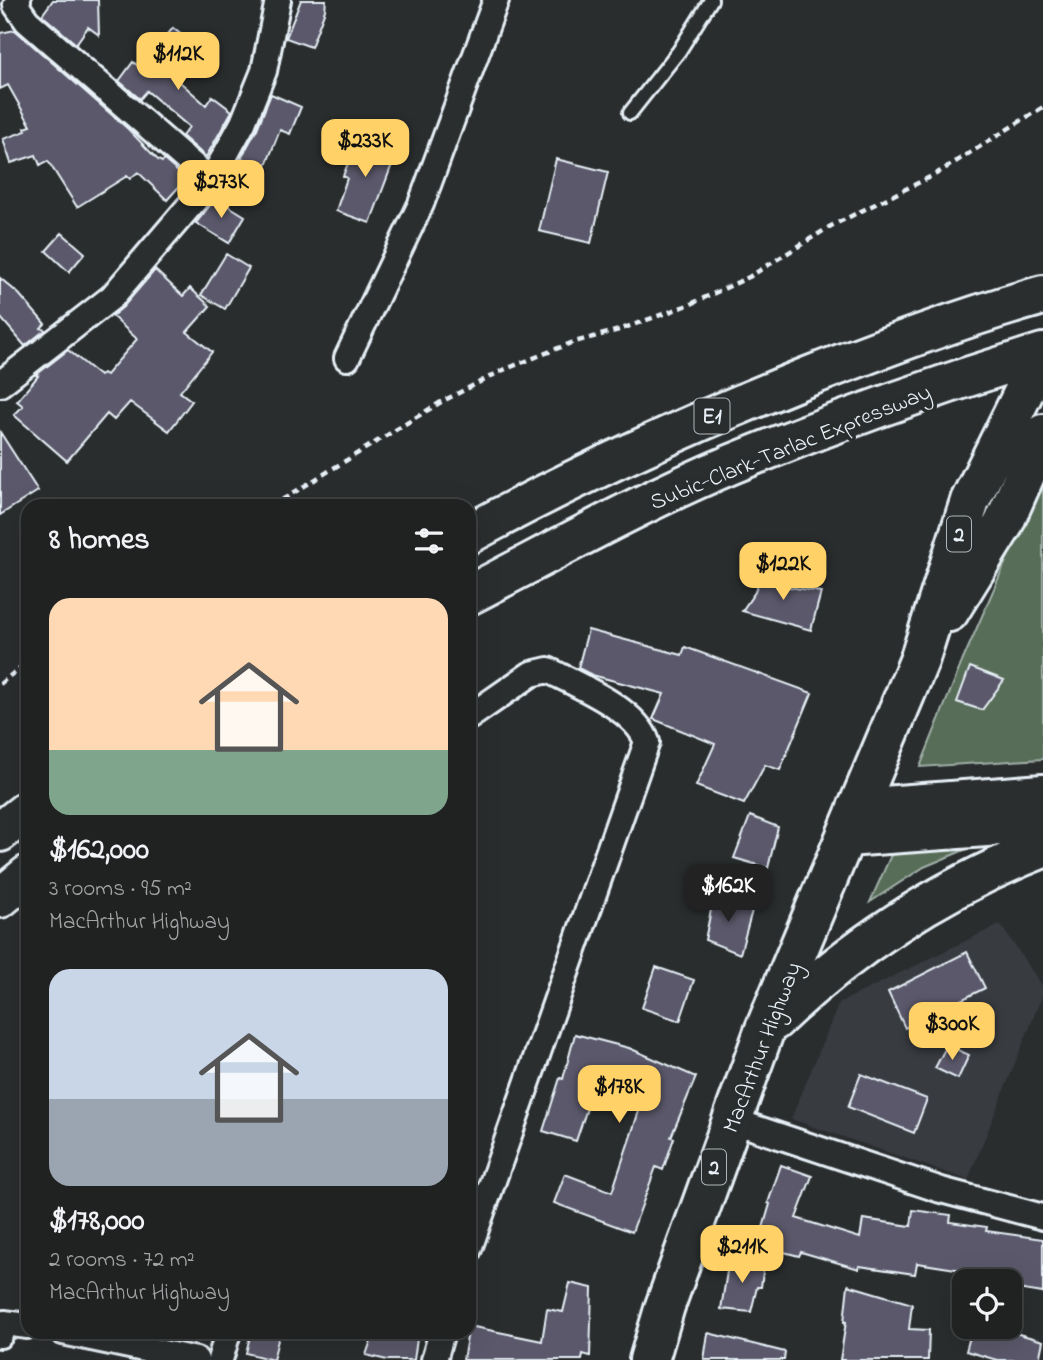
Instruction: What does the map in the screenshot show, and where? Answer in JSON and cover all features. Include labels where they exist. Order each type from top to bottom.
[{"type":"highway","name":"E1","points":[[476,530],[668,434],[875,350],[964,318],[1043,295]]},
{"type":"highway","name":"Subic-Clark-Tarlac Expressway","points":[[476,591],[591,530],[731,465],[938,385],[1043,353]]},
{"type":"highway","name":"MacArthur Highway","points":[[649,1360],[665,1306],[765,1029],[919,662],[970,501],[1043,353]]},
{"type":"highway","name":"MacArthur Highway","points":[[919,662],[1003,525],[1043,434]]},
{"type":"highway","points":[[852,823],[1043,794]]},
{"type":"highway","points":[[0,832],[21,816]]},
{"type":"highway","points":[[852,823],[1043,823]]},
{"type":"highway","points":[[765,1029],[821,978],[896,923],[965,882],[1043,848]]},
{"type":"highway","points":[[0,898],[21,881]]},
{"type":"street","points":[[18,0],[16,5],[27,21],[211,181]]},
{"type":"street","points":[[0,384],[112,297],[211,181],[243,123],[264,71],[278,0]]},
{"type":"street","points":[[347,358],[421,204],[496,0]]},
{"type":"street","points":[[476,711],[531,674],[548,670],[596,695],[621,712],[643,731],[647,742],[476,1229]]},
{"type":"street","points":[[731,1120],[941,1190],[1043,1217]]},
{"type":"street","points":[[96,1339],[196,1360]]},
{"type":"street","points":[[220,1360],[226,1339]]},
{"type":"street","points":[[434,1360],[440,1339]]},
{"type":"lane","points":[[630,113],[680,51],[711,0]]},
{"type":"path","points":[[283,499],[441,402],[501,370],[571,343],[619,330],[691,304],[749,277],[831,226],[936,173],[1043,107]]},
{"type":"path","points":[[0,684],[21,667]]},
{"type":"shaded area","points":[[1000,924],[1043,987],[1043,994],[968,1180],[791,1119],[839,1003]]},
{"type":"green space","points":[[1043,476],[1043,759],[920,767],[962,662]]},
{"type":"green space","points":[[981,843],[924,867],[870,902],[891,855]]},
{"type":"building","points":[[53,0],[98,0],[99,35],[88,27],[76,44],[42,15]]},
{"type":"building","points":[[301,0],[326,0],[311,47],[286,38]]},
{"type":"building","points":[[173,28],[195,46],[172,75],[206,105],[212,96],[232,111],[206,157],[182,136],[189,127],[147,91],[140,99],[119,81],[133,62],[141,68]]},
{"type":"building","points":[[15,30],[128,129],[158,160],[164,160],[186,179],[167,200],[138,172],[77,207],[48,161],[40,165],[36,155],[11,163],[3,139],[26,131],[25,128],[31,126],[8,85],[0,89],[0,33]]},
{"type":"building","points":[[271,94],[301,107],[290,134],[280,130],[265,168],[241,158],[257,129]]},
{"type":"building","points":[[359,135],[397,151],[370,223],[336,211],[347,178],[343,176]]},
{"type":"building","points":[[556,159],[608,172],[591,243],[539,231]]},
{"type":"building","points":[[216,198],[245,216],[229,243],[196,223]]},
{"type":"building","points":[[62,233],[85,253],[69,272],[46,251]]},
{"type":"building","points":[[226,254],[249,268],[225,309],[201,295]]},
{"type":"building","points":[[155,270],[183,296],[190,288],[210,306],[187,332],[212,352],[180,392],[192,401],[169,431],[130,402],[114,420],[107,414],[67,461],[14,415],[23,406],[17,401],[38,376],[36,375],[68,350],[100,376],[103,373],[106,375],[137,339],[112,316]]},
{"type":"building","points":[[0,278],[19,294],[45,324],[41,328],[45,330],[25,346],[0,317]]},
{"type":"building","points":[[0,432],[38,491],[21,499],[21,502],[0,515]]},
{"type":"building","points":[[761,572],[791,580],[789,587],[821,592],[811,630],[742,611],[755,592]]},
{"type":"building","points":[[588,630],[682,655],[685,647],[812,693],[780,770],[765,765],[744,804],[696,786],[715,744],[653,719],[664,694],[592,675],[578,668]]},
{"type":"building","points":[[970,667],[1004,680],[982,710],[957,702]]},
{"type":"building","points":[[750,816],[778,827],[768,868],[734,858]]},
{"type":"building","points":[[714,895],[753,907],[740,954],[705,940]]},
{"type":"building","points":[[967,952],[985,988],[905,1028],[888,992]]},
{"type":"building","points":[[656,967],[694,980],[680,1021],[642,1008]]},
{"type":"building","points":[[575,1034],[629,1048],[696,1077],[671,1137],[674,1138],[663,1170],[656,1167],[632,1232],[554,1203],[565,1174],[612,1192],[646,1090],[600,1070],[576,1141],[543,1131],[560,1078],[563,1079]]},
{"type":"building","points":[[947,1045],[969,1055],[958,1079],[935,1068]]},
{"type":"building","points":[[861,1074],[927,1099],[914,1133],[848,1107]]},
{"type":"building","points":[[781,1165],[812,1176],[796,1218],[860,1238],[863,1219],[911,1226],[913,1210],[951,1215],[950,1222],[987,1227],[986,1231],[1043,1239],[1043,1293],[1022,1290],[1022,1269],[956,1269],[917,1263],[915,1274],[859,1266],[859,1269],[801,1252],[799,1256],[758,1245],[770,1204],[768,1203]]},
{"type":"building","points":[[729,1259],[764,1265],[761,1287],[757,1287],[751,1312],[721,1309]]},
{"type":"building","points":[[570,1283],[592,1288],[590,1356],[583,1354],[582,1360],[463,1360],[467,1339],[476,1339],[476,1327],[542,1341],[547,1309],[563,1312]]},
{"type":"building","points":[[848,1285],[912,1304],[909,1329],[929,1330],[928,1360],[840,1360]]},
{"type":"building","points":[[708,1333],[785,1352],[784,1360],[704,1360]]},
{"type":"building","points":[[1022,1335],[1043,1341],[1039,1360],[997,1360],[966,1351],[969,1339],[1022,1339]]},
{"type":"building","points":[[249,1339],[278,1339],[273,1360],[246,1353]]},
{"type":"building","points":[[372,1339],[417,1339],[414,1360],[387,1360],[366,1355]]}]
